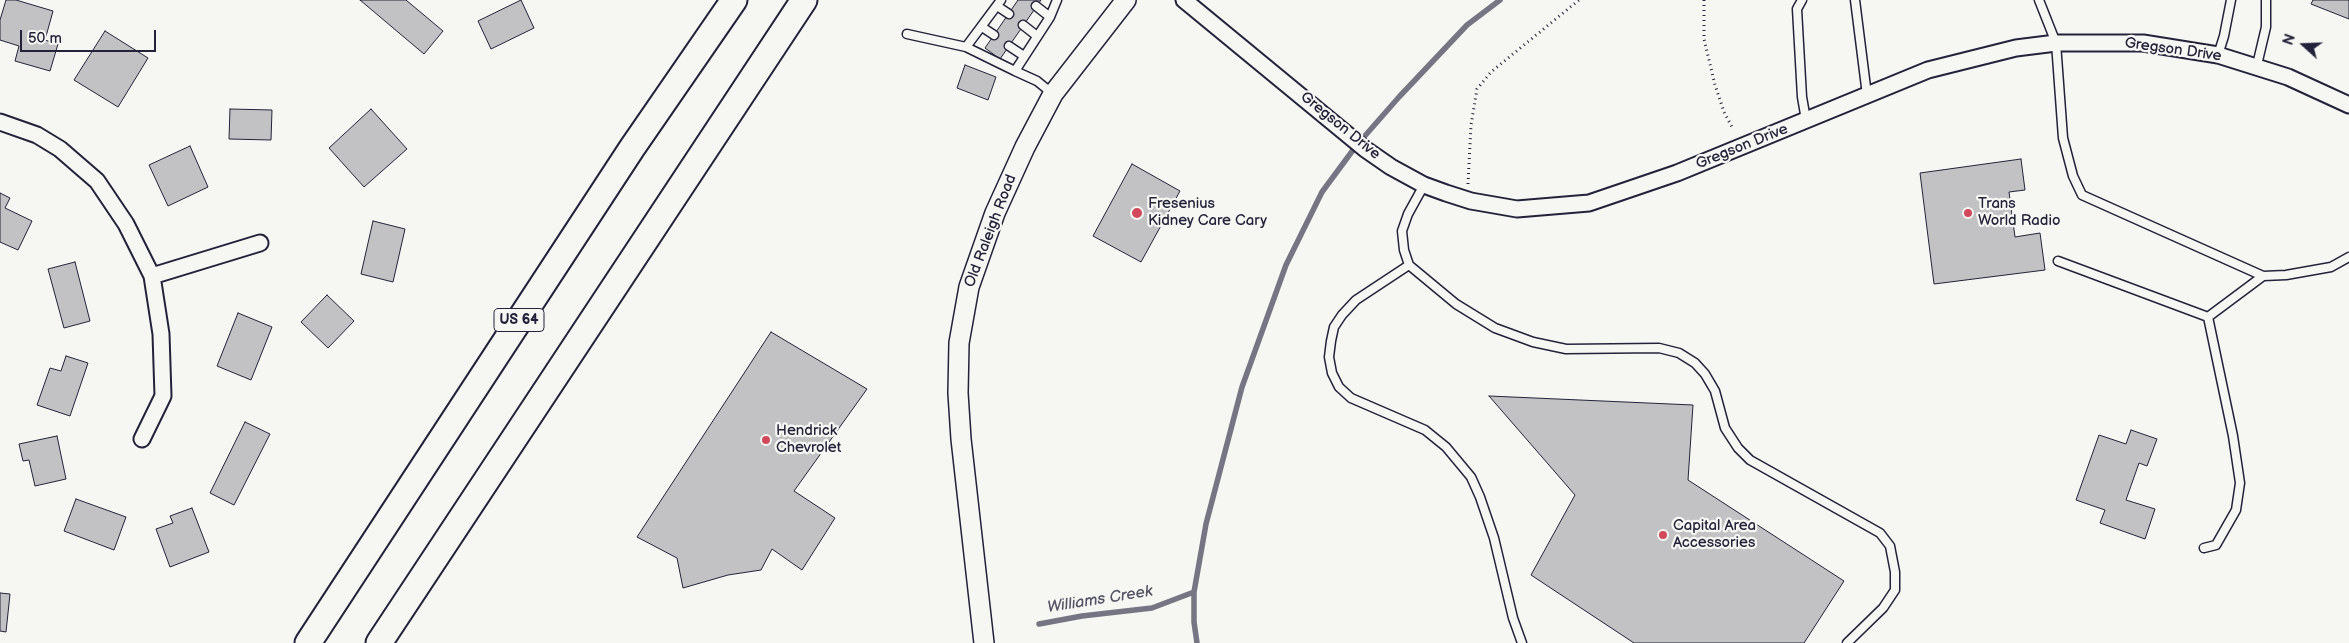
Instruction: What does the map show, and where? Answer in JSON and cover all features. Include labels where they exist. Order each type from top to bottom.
[{"type":"highway","name":"US 64","points":[[308,643],[626,156],[734,0]]},
{"type":"highway","points":[[379,643],[804,0]]},
{"type":"street","name":"Old Raleigh Road","points":[[984,643],[961,439],[958,384],[960,343],[969,287],[995,213],[1025,147],[1054,94],[1126,0]]},
{"type":"street","name":"Gregson Drive","points":[[1184,0],[1391,167],[1424,185],[1471,202],[1517,209],[1589,203],[1677,173],[1928,70],[2016,48],[2056,43],[2143,43],[2218,55],[2288,77],[2349,105]]},
{"type":"street","points":[[0,122],[37,135],[60,149],[97,181],[126,224],[152,276],[162,334],[163,396],[142,440]]},
{"type":"street","points":[[152,276],[260,243]]},
{"type":"lane","points":[[1016,71],[1050,17],[1057,0]]},
{"type":"lane","points":[[1802,0],[1797,9],[1802,97],[1806,120]]},
{"type":"lane","points":[[1855,0],[1867,95]]},
{"type":"lane","points":[[2039,0],[2056,43],[2063,138],[2073,176],[2082,195],[2262,276],[2286,275],[2331,267],[2349,257]]},
{"type":"lane","points":[[2218,55],[2231,0]]},
{"type":"lane","points":[[2258,66],[2266,27],[2266,0]]},
{"type":"lane","points":[[966,47],[999,3],[1009,14]]},
{"type":"lane","points":[[1036,6],[1050,17]]},
{"type":"lane","points":[[1024,25],[1037,36]]},
{"type":"lane","points":[[982,27],[994,35]]},
{"type":"lane","points":[[907,34],[966,47],[1037,81],[1054,94]]},
{"type":"lane","points":[[1009,46],[1024,56]]},
{"type":"lane","points":[[1424,185],[1408,214],[1402,231],[1404,250],[1409,265],[1456,304],[1495,328],[1533,342],[1566,349],[1659,348],[1679,353],[1694,362],[1705,374],[1716,391],[1725,428],[1738,448],[1750,460],[1880,532],[1890,546],[1895,572],[1895,590],[1884,608],[1847,643]]},
{"type":"lane","points":[[2058,261],[2208,317]]},
{"type":"lane","points":[[1409,265],[1356,300],[1342,315],[1334,328],[1330,341],[1329,357],[1332,372],[1339,387],[1351,398],[1425,430],[1446,447],[1471,476],[1494,538],[1513,618],[1522,643]]},
{"type":"lane","points":[[2208,317],[2262,276]]},
{"type":"lane","points":[[2204,548],[2216,545],[2236,510],[2240,483],[2233,436],[2208,317]]},
{"type":"path","points":[[1468,184],[1471,125],[1477,89],[1490,72],[1579,0]]},
{"type":"path","points":[[1704,0],[1704,39],[1715,85],[1724,112],[1733,129]]},
{"type":"building","points":[[6,0],[16,0],[53,11],[45,40],[58,44],[50,71],[15,61],[19,46],[0,40],[0,20]]},
{"type":"building","points":[[360,0],[406,0],[443,31],[424,54]]},
{"type":"building","points":[[521,0],[534,28],[491,49],[478,21]]},
{"type":"building","points":[[1018,0],[1041,0],[1000,59],[985,48]]},
{"type":"building","points":[[2313,0],[2349,0],[2349,19],[2311,4]]},
{"type":"building","points":[[105,31],[148,58],[118,107],[74,80]]},
{"type":"building","points":[[965,65],[996,77],[988,100],[957,88]]},
{"type":"building","points":[[230,109],[272,110],[271,140],[229,139]]},
{"type":"building","points":[[371,109],[407,149],[364,187],[329,148]]},
{"type":"building","points":[[190,146],[208,187],[168,206],[149,165]]},
{"type":"building","name":"Trans World Radio","points":[[2021,159],[2025,190],[2009,192],[2015,237],[2040,233],[2045,270],[1934,284],[1920,173]]},
{"type":"building","name":"Fresenius Kidney Care Cary","points":[[1132,164],[1180,191],[1141,262],[1093,236]]},
{"type":"building","points":[[0,193],[10,198],[5,208],[32,221],[18,250],[0,242]]},
{"type":"building","points":[[373,221],[405,229],[393,282],[361,274]]},
{"type":"building","points":[[75,262],[90,321],[64,328],[48,269]]},
{"type":"building","points":[[327,295],[354,321],[328,348],[301,322]]},
{"type":"building","points":[[238,313],[272,327],[251,380],[217,366]]},
{"type":"building","name":"Hendrick Chevrolet","points":[[771,332],[867,389],[794,491],[835,518],[802,570],[772,549],[761,570],[728,575],[683,588],[677,558],[637,537]]},
{"type":"building","points":[[66,356],[88,363],[70,416],[37,405],[50,368],[61,371]]},
{"type":"building","name":"Capital Area Accessories","points":[[1489,396],[1693,405],[1688,480],[1844,581],[1804,643],[1634,643],[1531,575],[1575,495]]},
{"type":"building","points":[[245,422],[270,434],[234,505],[210,493]]},
{"type":"building","points":[[2131,430],[2157,439],[2147,466],[2139,463],[2126,500],[2155,509],[2145,539],[2100,523],[2105,510],[2076,500],[2099,435],[2126,444]]},
{"type":"building","points":[[57,436],[66,479],[35,486],[29,460],[23,461],[19,444]]},
{"type":"building","points":[[76,499],[126,517],[114,550],[64,531]]},
{"type":"building","points":[[192,508],[209,552],[170,567],[156,529],[173,523],[170,516]]},
{"type":"building","points":[[0,593],[10,594],[6,632],[0,631]]},
{"type":"waterway","points":[[1197,643],[1194,622],[1194,592],[1206,524],[1242,387],[1286,265],[1322,192],[1356,146],[1467,25],[1500,0]]},
{"type":"waterway","name":"Williams Creek","points":[[1039,624],[1082,616],[1152,608],[1194,592]]},
{"type":"place","name":"Fresenius Kidney Care Cary","points":[[1137,213]]},
{"type":"place","name":"Trans World Radio","points":[[1968,213]]},
{"type":"place","name":"Hendrick Chevrolet","points":[[766,440]]},
{"type":"place","name":"Capital Area Accessories","points":[[1663,535]]}]
